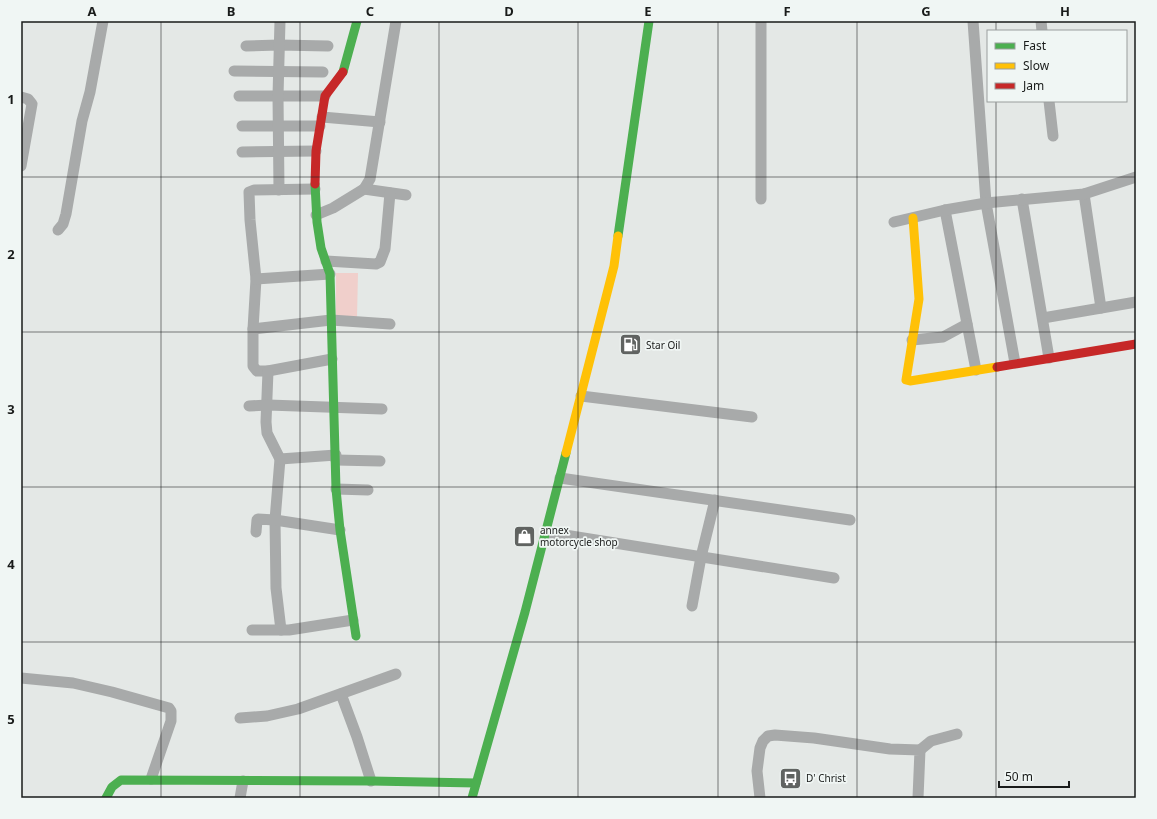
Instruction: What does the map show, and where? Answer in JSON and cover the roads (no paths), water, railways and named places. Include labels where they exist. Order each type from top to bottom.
[{"type":"street","points":[[58,230],[63,224],[66,214],[82,121],[90,92],[103,21]]},
{"type":"street","points":[[280,21],[278,71],[278,152],[280,190]]},
{"type":"street","points":[[356,636],[340,530],[336,489],[330,274],[320,241],[316,215],[315,189],[316,151],[325,96],[343,72],[358,21]]},
{"type":"street","points":[[316,215],[333,208],[364,189],[370,179],[396,21]]},
{"type":"street","points":[[472,798],[525,612],[582,396],[614,266],[649,21]]},
{"type":"street","points":[[761,21],[761,199]]},
{"type":"street","points":[[973,21],[986,203],[1015,363]]},
{"type":"street","points":[[246,46],[328,46]]},
{"type":"street","points":[[234,71],[324,72]]},
{"type":"street","points":[[239,96],[325,96]]},
{"type":"street","points":[[21,97],[28,99],[32,104],[21,166]]},
{"type":"street","points":[[1050,102],[1053,136]]},
{"type":"street","points":[[242,126],[278,126],[321,122],[380,122]]},
{"type":"street","points":[[242,152],[316,151]]},
{"type":"street","points":[[894,222],[945,210],[986,203],[1084,194],[1136,177]]},
{"type":"street","points":[[315,189],[254,190],[250,192],[250,220],[256,279],[253,329],[253,366],[254,370],[268,371],[332,359]]},
{"type":"street","points":[[364,189],[406,195]]},
{"type":"street","points":[[326,261],[376,264],[380,262],[385,249],[390,193]]},
{"type":"street","points":[[1084,194],[1101,308]]},
{"type":"street","points":[[1022,199],[1049,358]]},
{"type":"street","points":[[945,210],[976,370]]},
{"type":"street","points":[[913,218],[920,299],[906,380],[910,381],[1136,344]]},
{"type":"street","points":[[256,279],[330,274]]},
{"type":"street","points":[[1043,318],[1136,302]]},
{"type":"street","points":[[253,329],[331,320],[390,324]]},
{"type":"street","points":[[912,340],[943,337],[967,324]]},
{"type":"street","points":[[268,371],[267,433],[280,459],[275,520],[276,588],[281,630]]},
{"type":"street","points":[[582,396],[752,416]]},
{"type":"street","points":[[249,406],[382,409]]},
{"type":"street","points":[[280,459],[336,458],[380,461]]},
{"type":"street","points":[[560,478],[850,520]]},
{"type":"street","points":[[336,489],[368,490]]},
{"type":"street","points":[[692,606],[701,557],[715,500]]},
{"type":"street","points":[[256,532],[257,519],[275,520],[340,530]]},
{"type":"street","points":[[546,532],[834,578]]},
{"type":"street","points":[[252,630],[281,630],[353,620]]},
{"type":"street","points":[[240,718],[267,716],[298,709],[396,674]]},
{"type":"street","points":[[21,678],[72,683],[112,692],[169,708],[171,711],[171,721],[151,780]]},
{"type":"street","points":[[341,694],[357,736],[371,781]]},
{"type":"street","points":[[760,798],[757,771],[760,748],[763,741],[768,736],[775,735],[814,738],[890,749],[920,750],[932,741],[957,734]]},
{"type":"street","points":[[918,798],[920,750]]},
{"type":"street","points":[[106,798],[114,782],[121,780],[476,783]]},
{"type":"street","points":[[240,798],[243,781]]},
{"type":"place","name":"Star Oil","points":[[631,345]]},
{"type":"place","name":"annex motorcycle shop","points":[[525,536]]},
{"type":"place","name":"D' Christ","points":[[790,778]]}]
